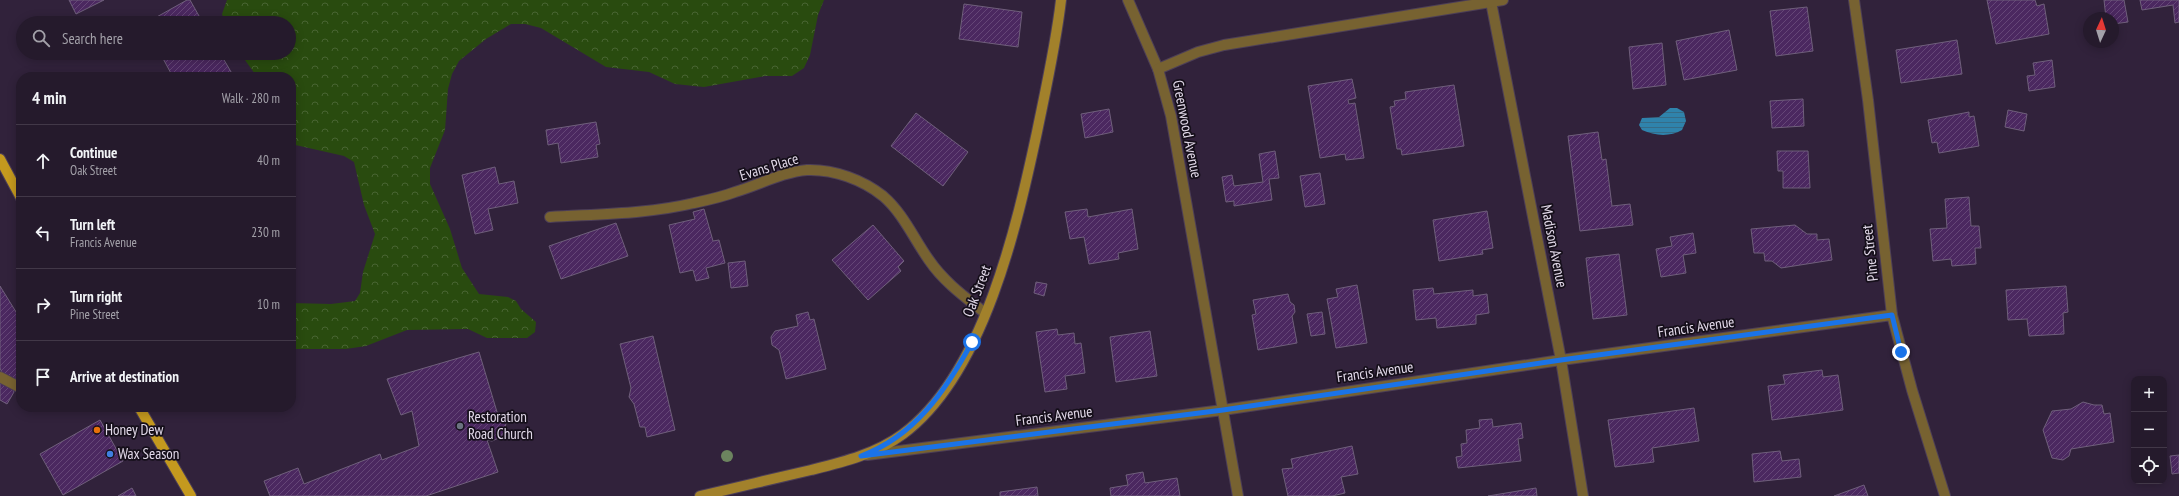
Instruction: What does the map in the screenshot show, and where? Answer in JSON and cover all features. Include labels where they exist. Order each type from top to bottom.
[{"type":"main road","points":[[0,159],[16,189]]},
{"type":"main road","points":[[142,412],[191,496]]},
{"type":"street","name":"Oak Street","points":[[700,496],[778,478],[861,456],[903,434],[933,403],[961,362],[986,314],[1017,218],[1051,61],[1061,0]]},
{"type":"street","points":[[1128,0],[1158,69]]},
{"type":"street","name":"Greenwood Avenue","points":[[1238,496],[1171,116],[1158,69],[1198,52],[1224,45],[1503,0]]},
{"type":"street","name":"Pine Street","points":[[1854,0],[1868,100],[1892,315],[1912,390],[1945,496]]},
{"type":"street","name":"Madison Avenue","points":[[1491,2],[1561,360],[1583,496]]},
{"type":"street","name":"Evans Place","points":[[550,217],[658,209],[693,204],[734,193],[794,173],[816,171],[836,174],[856,180],[883,197],[903,220],[929,261],[953,289],[986,314]]},
{"type":"street","name":"Francis Avenue","points":[[861,456],[1223,410],[1561,360],[1892,315]]},
{"type":"street","points":[[0,378],[16,386]]},
{"type":"green space","points":[[227,0],[824,0],[818,15],[810,55],[804,68],[792,76],[765,76],[704,87],[675,84],[649,72],[606,67],[541,28],[525,24],[511,24],[486,39],[459,61],[452,74],[448,89],[445,130],[430,168],[430,184],[450,229],[462,268],[479,294],[508,297],[516,301],[521,309],[536,322],[535,332],[527,338],[487,338],[468,329],[407,330],[366,346],[346,349],[296,349],[296,303],[331,304],[355,301],[360,293],[363,272],[375,234],[364,205],[354,162],[344,156],[296,145],[296,72],[253,72],[245,60],[296,60],[296,16],[223,16]]},
{"type":"water","points":[[1670,108],[1677,108],[1684,112],[1686,121],[1682,130],[1673,134],[1662,135],[1652,134],[1642,130],[1639,125],[1642,118],[1659,117]]},
{"type":"building","points":[[69,0],[104,0],[76,14]]},
{"type":"building","points":[[187,0],[190,0],[199,16],[158,16]]},
{"type":"building","points":[[1987,0],[2035,0],[2037,6],[2044,4],[2049,34],[1996,44]]},
{"type":"building","points":[[2104,0],[2124,0],[2128,22],[2119,23],[2119,12],[2105,12]]},
{"type":"building","points":[[2140,0],[2179,0],[2179,22],[2175,23],[2173,5],[2142,10]]},
{"type":"building","points":[[964,4],[1022,12],[1018,47],[959,39]]},
{"type":"building","points":[[1807,7],[1813,51],[1776,56],[1770,11]]},
{"type":"building","points":[[1729,30],[1737,70],[1684,80],[1676,41]]},
{"type":"building","points":[[1957,40],[1962,74],[1901,83],[1896,50]]},
{"type":"building","points":[[1662,43],[1666,85],[1633,89],[1629,47]]},
{"type":"building","points":[[164,60],[224,60],[231,72],[170,72]]},
{"type":"building","points":[[2052,60],[2055,87],[2029,91],[2027,76],[2035,75],[2033,63]]},
{"type":"building","points":[[1352,79],[1356,98],[1348,100],[1349,104],[1355,103],[1364,158],[1346,160],[1345,154],[1320,158],[1308,86]]},
{"type":"building","points":[[1454,85],[1464,146],[1402,155],[1401,149],[1397,149],[1390,107],[1395,106],[1394,101],[1406,99],[1405,92]]},
{"type":"building","points":[[1803,99],[1804,126],[1772,128],[1770,101]]},
{"type":"building","points":[[1109,109],[1113,132],[1085,138],[1081,114]]},
{"type":"building","points":[[2008,110],[2027,114],[2024,131],[2005,127]]},
{"type":"building","points":[[1969,112],[1969,117],[1974,116],[1979,146],[1939,153],[1937,142],[1932,143],[1928,120]]},
{"type":"building","points":[[916,113],[968,152],[943,186],[891,146]]},
{"type":"building","points":[[596,122],[600,144],[596,145],[598,157],[561,163],[558,143],[548,145],[546,130]]},
{"type":"building","points":[[1598,132],[1602,160],[1606,159],[1612,206],[1630,204],[1633,225],[1580,231],[1568,136]]},
{"type":"building","points":[[1275,151],[1279,178],[1269,179],[1272,200],[1234,206],[1234,201],[1226,202],[1222,177],[1232,175],[1234,186],[1263,182],[1259,154]]},
{"type":"building","points":[[1777,151],[1808,151],[1810,188],[1783,188],[1783,171],[1778,171]]},
{"type":"building","points":[[495,167],[499,184],[514,181],[518,203],[488,209],[493,230],[475,234],[462,175]]},
{"type":"building","points":[[1320,173],[1325,204],[1305,207],[1300,176]]},
{"type":"building","points":[[1969,197],[1971,226],[1979,226],[1981,248],[1975,248],[1976,264],[1952,266],[1951,259],[1933,261],[1930,229],[1947,228],[1945,199]]},
{"type":"building","points":[[704,209],[713,241],[719,240],[725,263],[706,268],[709,278],[696,281],[693,270],[680,273],[669,225],[695,219],[693,212]]},
{"type":"building","points":[[1087,209],[1088,217],[1132,209],[1138,249],[1118,253],[1119,259],[1089,264],[1084,237],[1070,239],[1065,212]]},
{"type":"building","points":[[1487,211],[1493,248],[1482,250],[1483,254],[1439,261],[1433,220]]},
{"type":"building","points":[[616,223],[628,256],[561,279],[549,246]]},
{"type":"building","points":[[873,225],[904,261],[898,267],[901,271],[868,300],[832,260]]},
{"type":"building","points":[[1795,225],[1807,234],[1817,234],[1817,240],[1829,239],[1832,260],[1781,268],[1772,261],[1765,261],[1764,253],[1754,253],[1751,229]]},
{"type":"building","points":[[1693,233],[1696,253],[1683,255],[1686,273],[1661,277],[1656,249],[1672,246],[1670,237]]},
{"type":"building","points":[[1619,254],[1627,315],[1593,319],[1586,258]]},
{"type":"building","points":[[745,261],[748,286],[731,288],[728,263]]},
{"type":"building","points":[[1036,282],[1047,284],[1044,296],[1034,293]]},
{"type":"building","points":[[1357,285],[1367,343],[1336,348],[1327,299],[1338,297],[1336,289]]},
{"type":"building","points":[[0,286],[16,312],[16,380],[3,375],[0,368]]},
{"type":"building","points":[[2066,286],[2068,312],[2063,313],[2064,334],[2029,336],[2027,319],[2008,320],[2006,290]]},
{"type":"building","points":[[1433,288],[1434,294],[1473,290],[1473,296],[1487,294],[1489,313],[1476,315],[1476,324],[1437,328],[1436,318],[1416,320],[1413,290]]},
{"type":"building","points":[[1288,294],[1290,302],[1294,305],[1295,312],[1292,316],[1297,343],[1258,350],[1252,315],[1256,314],[1253,300]]},
{"type":"building","points":[[808,312],[810,320],[814,319],[826,369],[786,379],[779,350],[772,345],[771,337],[775,331],[798,326],[796,315]]},
{"type":"building","points":[[1322,312],[1325,334],[1311,336],[1307,314]]},
{"type":"building","points":[[1057,329],[1058,335],[1074,333],[1075,344],[1081,343],[1085,373],[1065,376],[1067,389],[1045,392],[1036,332]]},
{"type":"building","points":[[1150,331],[1157,376],[1116,382],[1110,337]]},
{"type":"building","points":[[653,336],[675,430],[647,437],[645,427],[640,427],[634,404],[629,397],[631,388],[620,344]]},
{"type":"building","name":"Restoration Road Church","points":[[479,352],[497,412],[506,423],[504,433],[501,437],[492,441],[487,440],[498,472],[426,496],[270,496],[264,481],[298,468],[304,484],[380,454],[382,460],[419,446],[412,411],[401,415],[387,379]]},
{"type":"building","points":[[1822,370],[1823,377],[1838,375],[1843,410],[1772,420],[1768,386],[1785,384],[1783,375]]},
{"type":"building","points":[[3,375],[16,380],[12,387],[14,392],[7,404],[0,400],[0,380]]},
{"type":"building","points":[[2083,402],[2094,405],[2102,405],[2104,414],[2110,413],[2114,442],[2071,449],[2069,456],[2063,460],[2052,458],[2043,430],[2052,411],[2071,409]]},
{"type":"building","points":[[1694,408],[1699,441],[1652,448],[1654,462],[1615,467],[1608,420]]},
{"type":"building","points":[[1492,419],[1493,427],[1521,423],[1523,438],[1518,439],[1521,461],[1458,468],[1456,457],[1462,456],[1461,444],[1467,443],[1466,430],[1480,428],[1479,420]]},
{"type":"building","points":[[100,420],[123,461],[63,495],[40,454]]},
{"type":"building","points":[[1352,446],[1358,474],[1341,477],[1345,493],[1332,496],[1288,496],[1282,469],[1293,468],[1291,459]]},
{"type":"building","points":[[1780,451],[1782,461],[1799,459],[1801,477],[1754,482],[1752,454]]},
{"type":"building","points":[[2179,455],[2179,473],[2172,474],[2170,456]]},
{"type":"building","points":[[1143,472],[1145,483],[1177,478],[1180,496],[1111,496],[1110,488],[1128,485],[1126,475]]},
{"type":"building","points":[[1864,485],[1868,496],[1834,496]]},
{"type":"building","points":[[1037,487],[1038,496],[1000,496],[1000,492]]},
{"type":"building","points":[[132,488],[136,496],[118,496]]},
{"type":"building","points":[[1536,488],[1537,496],[1488,496]]},
{"type":"place","name":"Restoration Road Church","points":[[460,426]]},
{"type":"place","name":"Honey Dew","points":[[97,430]]},
{"type":"place","name":"Wax Season","points":[[110,454]]},
{"type":"route","points":[[972,342],[947,385],[920,419],[903,434],[861,456],[1223,410],[1561,360],[1892,315],[1901,352]]}]
